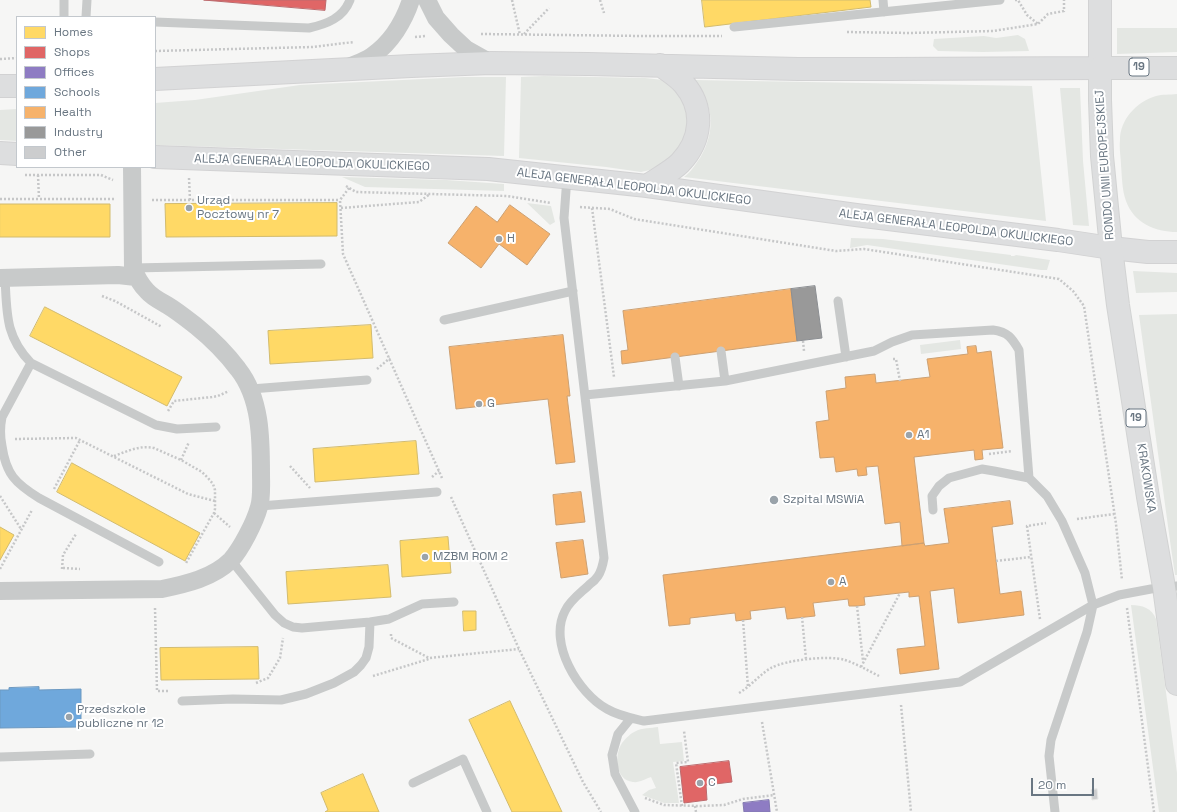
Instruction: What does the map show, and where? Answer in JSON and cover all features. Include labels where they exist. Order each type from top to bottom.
[{"type":"main road","points":[[156,79],[491,63],[889,69],[1100,68],[1100,0]]},
{"type":"main road","points":[[648,186],[680,163],[690,149],[698,133],[699,122],[697,111],[685,85],[660,65]]},
{"type":"main road","name":"19","points":[[1100,68],[1177,68]]},
{"type":"main road","name":"RONDO UNII EUROPEJSKIEJ","points":[[1100,68],[1102,156],[1111,248],[1148,252],[1177,252]]},
{"type":"main road","points":[[0,86],[16,86]]},
{"type":"main road","points":[[0,153],[16,154]]},
{"type":"main road","name":"ALEJA GENERAŁA LEOPOLDA OKULICKIEGO","points":[[156,157],[488,169],[648,186],[1111,248]]},
{"type":"main road","name":"KRAKOWSKA","points":[[1111,248],[1118,305],[1148,497],[1170,587],[1177,684]]},
{"type":"street","points":[[343,70],[372,57],[392,38],[407,11],[411,0]]},
{"type":"street","points":[[427,0],[436,18],[451,35],[466,49],[491,63]]},
{"type":"street","points":[[0,591],[162,590],[185,584],[220,569],[231,560],[243,542],[260,506],[261,443],[258,418],[251,389],[239,370],[216,343],[196,326],[147,292],[135,272],[132,168]]},
{"type":"street","points":[[3,278],[118,275],[135,272]]},
{"type":"lane","points":[[64,0],[64,16]]},
{"type":"lane","points":[[86,16],[88,0]]},
{"type":"lane","points":[[156,22],[309,28],[327,24],[342,13],[350,0]]},
{"type":"lane","points":[[883,0],[884,12]]},
{"type":"lane","points":[[734,27],[1000,0]]},
{"type":"lane","points":[[567,177],[564,218],[604,558],[598,577],[572,601],[565,610],[561,621],[560,637],[565,659],[573,675],[587,693],[606,709],[621,716],[644,721],[960,682],[1093,605],[1124,594],[1170,587]]},
{"type":"lane","points":[[135,272],[321,264]]},
{"type":"lane","points":[[3,278],[9,325],[12,336],[24,356],[31,363],[156,425],[177,429],[216,427]]},
{"type":"lane","points":[[444,320],[573,291]]},
{"type":"lane","points":[[838,301],[846,357]]},
{"type":"lane","points":[[585,395],[725,381],[874,352],[892,342],[912,335],[993,330],[1000,331],[1011,338],[1019,350],[1029,478]]},
{"type":"lane","points":[[721,351],[725,381]]},
{"type":"lane","points":[[675,357],[679,386]]},
{"type":"lane","points":[[31,363],[2,418],[0,425],[0,440],[4,457],[11,474],[24,489],[158,562]]},
{"type":"lane","points":[[251,389],[367,380]]},
{"type":"lane","points":[[933,510],[932,496],[939,486],[949,478],[982,469],[1029,478],[1047,496],[1062,521],[1085,573],[1093,605],[1087,632],[1051,740],[1049,756],[1055,812]]},
{"type":"lane","points":[[260,506],[437,492]]},
{"type":"lane","points":[[231,560],[275,615],[284,623],[293,627],[302,628],[390,619],[422,604],[454,602]]},
{"type":"lane","points":[[182,701],[233,699],[281,700],[306,694],[345,678],[354,672],[366,658],[369,647],[370,622]]},
{"type":"lane","points":[[631,718],[618,734],[612,755],[615,774],[635,812]]},
{"type":"lane","points":[[0,757],[90,754]]},
{"type":"lane","points":[[412,783],[463,759],[488,812]]},
{"type":"path","points":[[512,0],[522,35],[549,8]]},
{"type":"path","points":[[600,0],[604,13]]},
{"type":"path","points":[[1018,0],[1027,15],[1038,24]]},
{"type":"path","points":[[993,31],[1038,24],[1048,14],[1064,11],[1064,0]]},
{"type":"path","points":[[409,37],[431,36]]},
{"type":"path","points":[[156,51],[312,47],[358,42]]},
{"type":"path","points":[[0,58],[16,58]]},
{"type":"path","points":[[23,175],[101,175],[108,177],[116,184]]},
{"type":"path","points":[[38,175],[39,199]]},
{"type":"path","points":[[183,178],[190,178],[190,200]]},
{"type":"path","points":[[344,184],[356,192],[508,196],[565,206],[610,210],[634,220],[836,251],[864,249],[1059,279],[1073,291],[1084,306],[1114,514],[1154,812]]},
{"type":"path","points":[[349,188],[340,200],[343,254],[442,478]]},
{"type":"path","points":[[340,208],[418,202],[430,193]]},
{"type":"path","points":[[0,199],[107,199]]},
{"type":"path","points":[[150,200],[340,200]]},
{"type":"path","points":[[592,208],[615,383]]},
{"type":"path","points":[[374,371],[390,358]]},
{"type":"path","points":[[0,440],[76,438],[188,494],[215,501]]},
{"type":"path","points":[[0,568],[21,529],[43,500],[80,440]]},
{"type":"path","points":[[114,456],[140,447],[148,446],[162,450],[195,468],[208,478],[212,484],[215,490],[214,513],[186,563],[185,568]]},
{"type":"path","points":[[983,454],[1014,450]]},
{"type":"path","points":[[290,466],[310,488]]},
{"type":"path","points":[[449,492],[519,649],[583,782],[601,812]]},
{"type":"path","points":[[0,496],[21,529]]},
{"type":"path","points":[[214,513],[231,527]]},
{"type":"path","points":[[1041,626],[1027,526],[1114,514]]},
{"type":"path","points":[[59,572],[62,568],[63,555],[76,533]]},
{"type":"path","points":[[996,561],[1031,557]]},
{"type":"path","points":[[861,667],[900,593]]},
{"type":"path","points":[[154,604],[157,691],[172,691]]},
{"type":"path","points":[[857,606],[863,662]]},
{"type":"path","points":[[802,617],[806,659]]},
{"type":"path","points":[[390,619],[391,638],[429,658]]},
{"type":"path","points":[[743,620],[748,687]]},
{"type":"path","points":[[345,678],[353,682],[429,658],[519,649]]},
{"type":"path","points":[[270,676],[280,658]]},
{"type":"path","points":[[737,694],[773,667],[788,662],[806,659],[829,658],[843,660],[884,678]]},
{"type":"path","points":[[884,692],[887,704],[901,702],[911,812]]},
{"type":"path","points":[[682,717],[688,764],[676,763],[682,806]]},
{"type":"path","points":[[765,737],[776,812]]},
{"type":"path","points":[[624,793],[645,798],[664,805],[682,806],[724,805],[743,799],[774,796]]},
{"type":"path","points":[[695,806],[696,812]]},
{"type":"shaded area","points":[[1117,28],[1177,28],[1177,52],[1117,54]]},
{"type":"shaded area","points":[[1018,35],[1025,39],[1029,51],[938,51],[933,46],[934,39],[984,36],[996,38]]},
{"type":"shaded area","points":[[464,77],[506,77],[504,156],[156,145],[156,103],[195,100],[300,85]]},
{"type":"shaded area","points":[[521,77],[645,78],[663,80],[676,92],[682,101],[689,125],[686,135],[679,148],[671,158],[654,169],[641,172],[519,158]]},
{"type":"shaded area","points":[[694,80],[1032,86],[1046,221],[684,177],[691,171],[700,158],[709,138],[709,108],[701,89]]},
{"type":"shaded area","points":[[1060,88],[1080,88],[1083,161],[1089,226],[1073,225]]},
{"type":"shaded area","points":[[1177,94],[1177,232],[1169,232],[1146,225],[1134,215],[1130,209],[1126,201],[1123,188],[1120,147],[1123,126],[1130,113],[1136,107],[1156,96]]},
{"type":"shaded area","points":[[16,109],[16,141],[0,140],[0,110]]},
{"type":"shaded area","points":[[342,177],[446,180],[504,184],[504,191],[365,187]]},
{"type":"shaded area","points":[[527,203],[551,206],[555,222],[550,225]]},
{"type":"shaded area","points":[[851,238],[883,239],[1050,260],[1047,270],[1041,270],[867,245],[850,248]]},
{"type":"shaded area","points":[[1133,271],[1177,273],[1177,292],[1136,293]]},
{"type":"shaded area","points":[[1177,314],[1177,575],[1175,575],[1139,315]]},
{"type":"shaded area","points":[[960,340],[961,349],[921,354],[920,345]]},
{"type":"shaded area","points":[[1131,605],[1146,608],[1152,612],[1156,619],[1177,773],[1177,812],[1159,812]]},
{"type":"shaded area","points":[[658,727],[660,744],[682,742],[684,761],[673,762],[679,803],[664,803],[642,795],[649,790],[656,788],[651,777],[638,782],[627,780],[623,777],[618,766],[617,760],[619,748],[632,733],[638,730]]},
{"type":"building: Homes","points":[[702,0],[870,0],[871,7],[705,27]]},
{"type":"building: Homes","points":[[337,203],[337,236],[166,237],[165,204]]},
{"type":"building: Homes","points":[[0,204],[110,204],[110,237],[0,237]]},
{"type":"building: Homes","points":[[45,307],[182,377],[167,406],[30,336]]},
{"type":"building: Homes","points":[[371,325],[373,358],[270,364],[268,331]]},
{"type":"building: Homes","points":[[416,441],[419,474],[315,482],[313,449]]},
{"type":"building: Homes","points":[[72,463],[200,533],[185,561],[57,492]]},
{"type":"building: Homes","points":[[0,527],[14,535],[0,560]]},
{"type":"building: Homes","name":"MZBM ROM 2","points":[[448,537],[451,573],[402,577],[400,541]]},
{"type":"building: Homes","points":[[388,565],[391,597],[288,604],[286,572]]},
{"type":"building: Homes","points":[[463,611],[476,611],[476,630],[464,631]]},
{"type":"building: Homes","points":[[258,647],[259,679],[161,680],[160,648]]},
{"type":"building: Homes","points":[[510,701],[562,812],[512,812],[469,720]]},
{"type":"building: Homes","points":[[363,774],[379,812],[325,812],[328,810],[321,793]]},
{"type":"building: Shops","points":[[204,0],[326,0],[325,10]]},
{"type":"building: Shops","name":"C","points":[[729,761],[732,782],[706,785],[707,800],[684,803],[680,767]]},
{"type":"building: Offices","points":[[769,800],[770,812],[744,812],[743,803]]},
{"type":"building: Schools","points":[[39,687],[39,690],[81,689],[81,727],[0,728],[0,690],[9,690],[9,688]]},
{"type":"building: Health","name":"H","points":[[510,205],[550,234],[527,265],[499,244],[481,268],[448,243],[476,206],[497,222]]},
{"type":"building: Health","points":[[791,289],[797,341],[622,364],[621,351],[628,350],[623,311]]},
{"type":"building: Health","name":"G","points":[[563,335],[570,396],[567,396],[575,462],[556,464],[548,399],[456,409],[449,347]]},
{"type":"building: Health","name":"A1","points":[[976,346],[977,353],[991,351],[1003,448],[982,450],[983,459],[975,460],[974,450],[914,457],[924,543],[902,546],[900,522],[885,524],[878,466],[866,467],[867,475],[858,476],[857,469],[836,472],[834,457],[820,458],[816,422],[829,420],[826,391],[846,388],[845,377],[875,374],[876,383],[930,377],[927,359],[968,354],[967,347]]},
{"type":"building: Health","points":[[581,492],[585,522],[556,525],[553,495]]},
{"type":"building: Health","name":"A","points":[[1010,501],[1013,524],[992,527],[1000,594],[1021,591],[1024,615],[958,623],[954,588],[930,591],[939,669],[900,674],[897,649],[925,646],[919,596],[909,597],[909,592],[864,597],[865,605],[857,606],[849,606],[848,599],[813,603],[815,616],[787,619],[785,607],[750,611],[751,619],[736,621],[735,613],[690,618],[690,624],[669,626],[663,575],[924,543],[925,546],[949,543],[944,509]]},
{"type":"building: Health","points":[[583,540],[588,574],[561,578],[556,543]]},
{"type":"building: Industry","points":[[815,286],[822,338],[797,341],[791,289]]},
{"type":"building: Other","points":[[1097,789],[1098,799],[1092,800],[1091,790]]},
{"type":"place","name":"Urząd Pocztowy nr 7","points":[[189,208]]},
{"type":"place","name":"H","points":[[499,239]]},
{"type":"place","name":"G","points":[[479,404]]},
{"type":"place","name":"A1","points":[[909,435]]},
{"type":"place","name":"Szpital MSWiA","points":[[774,500]]},
{"type":"place","name":"MZBM ROM 2","points":[[425,557]]},
{"type":"place","name":"A","points":[[831,582]]},
{"type":"place","name":"Przedszkole publiczne nr 12","points":[[69,717]]},
{"type":"place","name":"C","points":[[700,783]]}]
